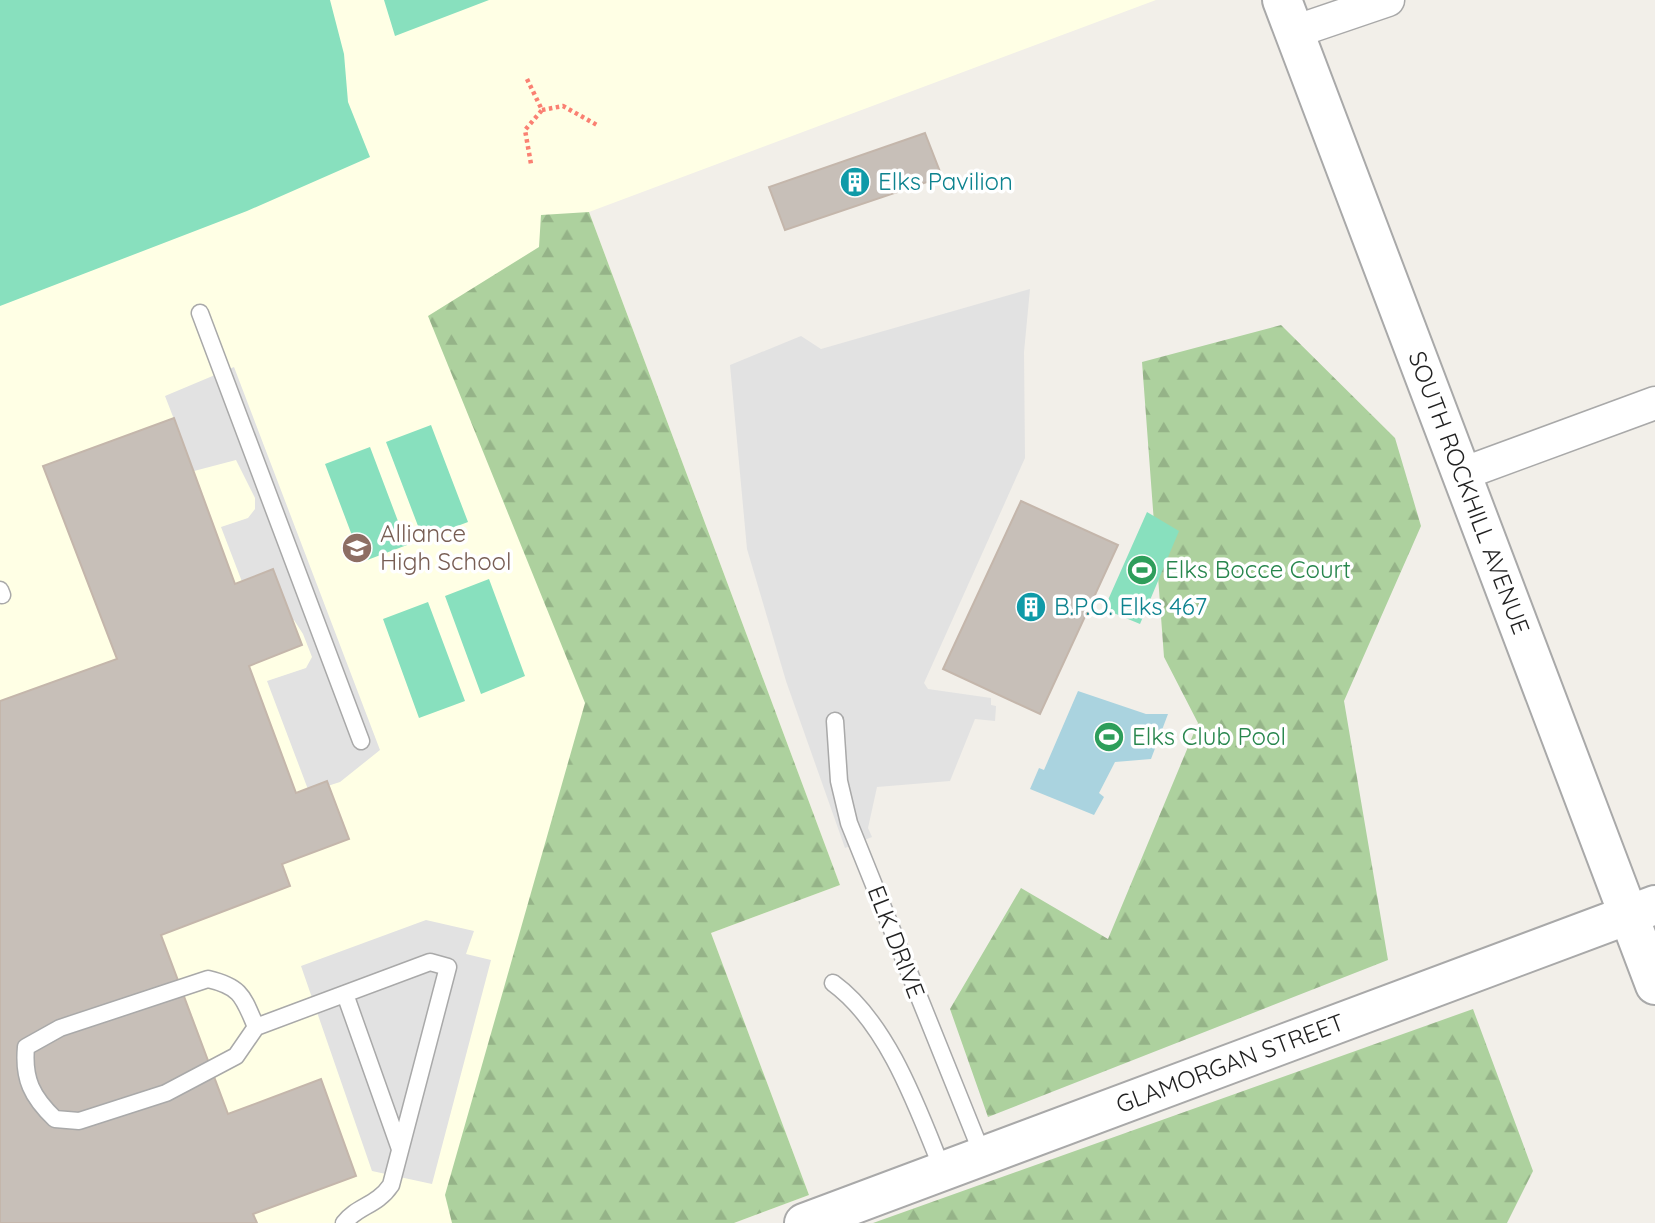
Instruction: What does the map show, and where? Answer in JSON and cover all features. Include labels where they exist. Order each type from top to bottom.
[{"type":"street","points":[[1288,16],[1388,0]]},
{"type":"street","name":"SOUTH ROCKHILL AVENUE","points":[[1288,16],[1462,474],[1642,910],[1655,985]]},
{"type":"street","points":[[1462,474],[1655,403]]},
{"type":"street","name":"GLAMORGAN STREET","points":[[804,1223],[1642,910]]},
{"type":"lane","points":[[200,313],[361,741]]},
{"type":"lane","name":"ELK DRIVE","points":[[835,721],[839,782],[849,822],[983,1156]]},
{"type":"lane","points":[[256,1027],[242,994],[230,984],[208,979],[60,1028],[26,1047],[24,1070],[38,1102],[55,1119],[79,1121],[166,1093],[236,1056],[256,1027],[430,962],[448,967],[391,1185],[382,1199],[349,1217],[344,1223]]},
{"type":"lane","points":[[833,983],[852,996],[879,1034],[918,1112],[943,1171]]},
{"type":"lane","points":[[345,994],[400,1149]]},
{"type":"path","points":[[527,79],[542,110]]},
{"type":"path","points":[[531,163],[525,130],[542,110],[563,106],[597,125]]},
{"type":"shaded area","name":"Alliance High School","points":[[0,0],[1156,0],[589,212],[840,885],[711,933],[809,1195],[734,1223],[0,1223]]},
{"type":"shaded area","points":[[1030,289],[1024,352],[1025,458],[924,683],[928,689],[991,698],[991,705],[996,706],[995,721],[975,719],[950,781],[877,787],[868,828],[872,837],[845,848],[786,681],[747,549],[730,365],[801,336],[821,349]]},
{"type":"shaded area","points":[[234,367],[380,750],[340,782],[309,792],[267,681],[306,668],[312,657],[294,620],[276,620],[259,626],[221,527],[248,518],[255,509],[255,498],[236,460],[194,471],[165,396]]},
{"type":"shaded area","points":[[426,920],[474,931],[466,954],[491,960],[432,1184],[372,1171],[301,966]]},
{"type":"green space","points":[[0,0],[330,0],[344,54],[348,102],[370,157],[247,211],[0,306]]},
{"type":"green space","points":[[384,0],[489,0],[395,36]]},
{"type":"green space","points":[[589,212],[840,885],[711,933],[809,1195],[734,1223],[452,1223],[445,1195],[585,703],[428,316],[539,247],[541,215]]},
{"type":"green space","points":[[1281,325],[1395,438],[1421,526],[1344,701],[1388,960],[988,1117],[950,1009],[1021,888],[1108,939],[1198,723],[1164,657],[1142,362]]},
{"type":"green space","points":[[431,425],[468,522],[423,539],[386,442]]},
{"type":"green space","points":[[370,447],[407,545],[362,562],[325,464]]},
{"type":"green space","name":"Elks Bocce Court","points":[[1147,512],[1179,531],[1140,624],[1104,609]]},
{"type":"green space","points":[[489,579],[525,676],[481,694],[445,596]]},
{"type":"green space","points":[[428,602],[465,701],[419,718],[383,619]]},
{"type":"green space","points":[[1473,1009],[1533,1171],[1507,1223],[873,1223]]},
{"type":"water","name":"Elks Club Pool","points":[[1078,691],[1146,714],[1168,714],[1151,759],[1115,762],[1099,793],[1104,797],[1094,815],[1030,789],[1039,768],[1044,770]]},
{"type":"building","name":"Elks Pavilion","points":[[925,133],[942,177],[785,230],[769,187]]},
{"type":"building","points":[[174,418],[235,584],[273,569],[302,645],[249,666],[296,793],[327,781],[349,839],[282,864],[290,886],[161,935],[228,1114],[321,1079],[356,1176],[253,1214],[257,1223],[0,1223],[0,701],[117,659],[43,466]]},
{"type":"building","name":"B.P.O. Elks 467","points":[[1021,501],[1118,545],[1040,714],[943,669]]},
{"type":"place","name":"Elks Pavilion","points":[[855,182]]},
{"type":"place","name":"Alliance High School","points":[[357,548]]},
{"type":"place","name":"Elks Bocce Court","points":[[1142,570]]},
{"type":"place","name":"B.P.O. Elks 467","points":[[1031,607]]},
{"type":"place","name":"Elks Club Pool","points":[[1109,737]]}]
